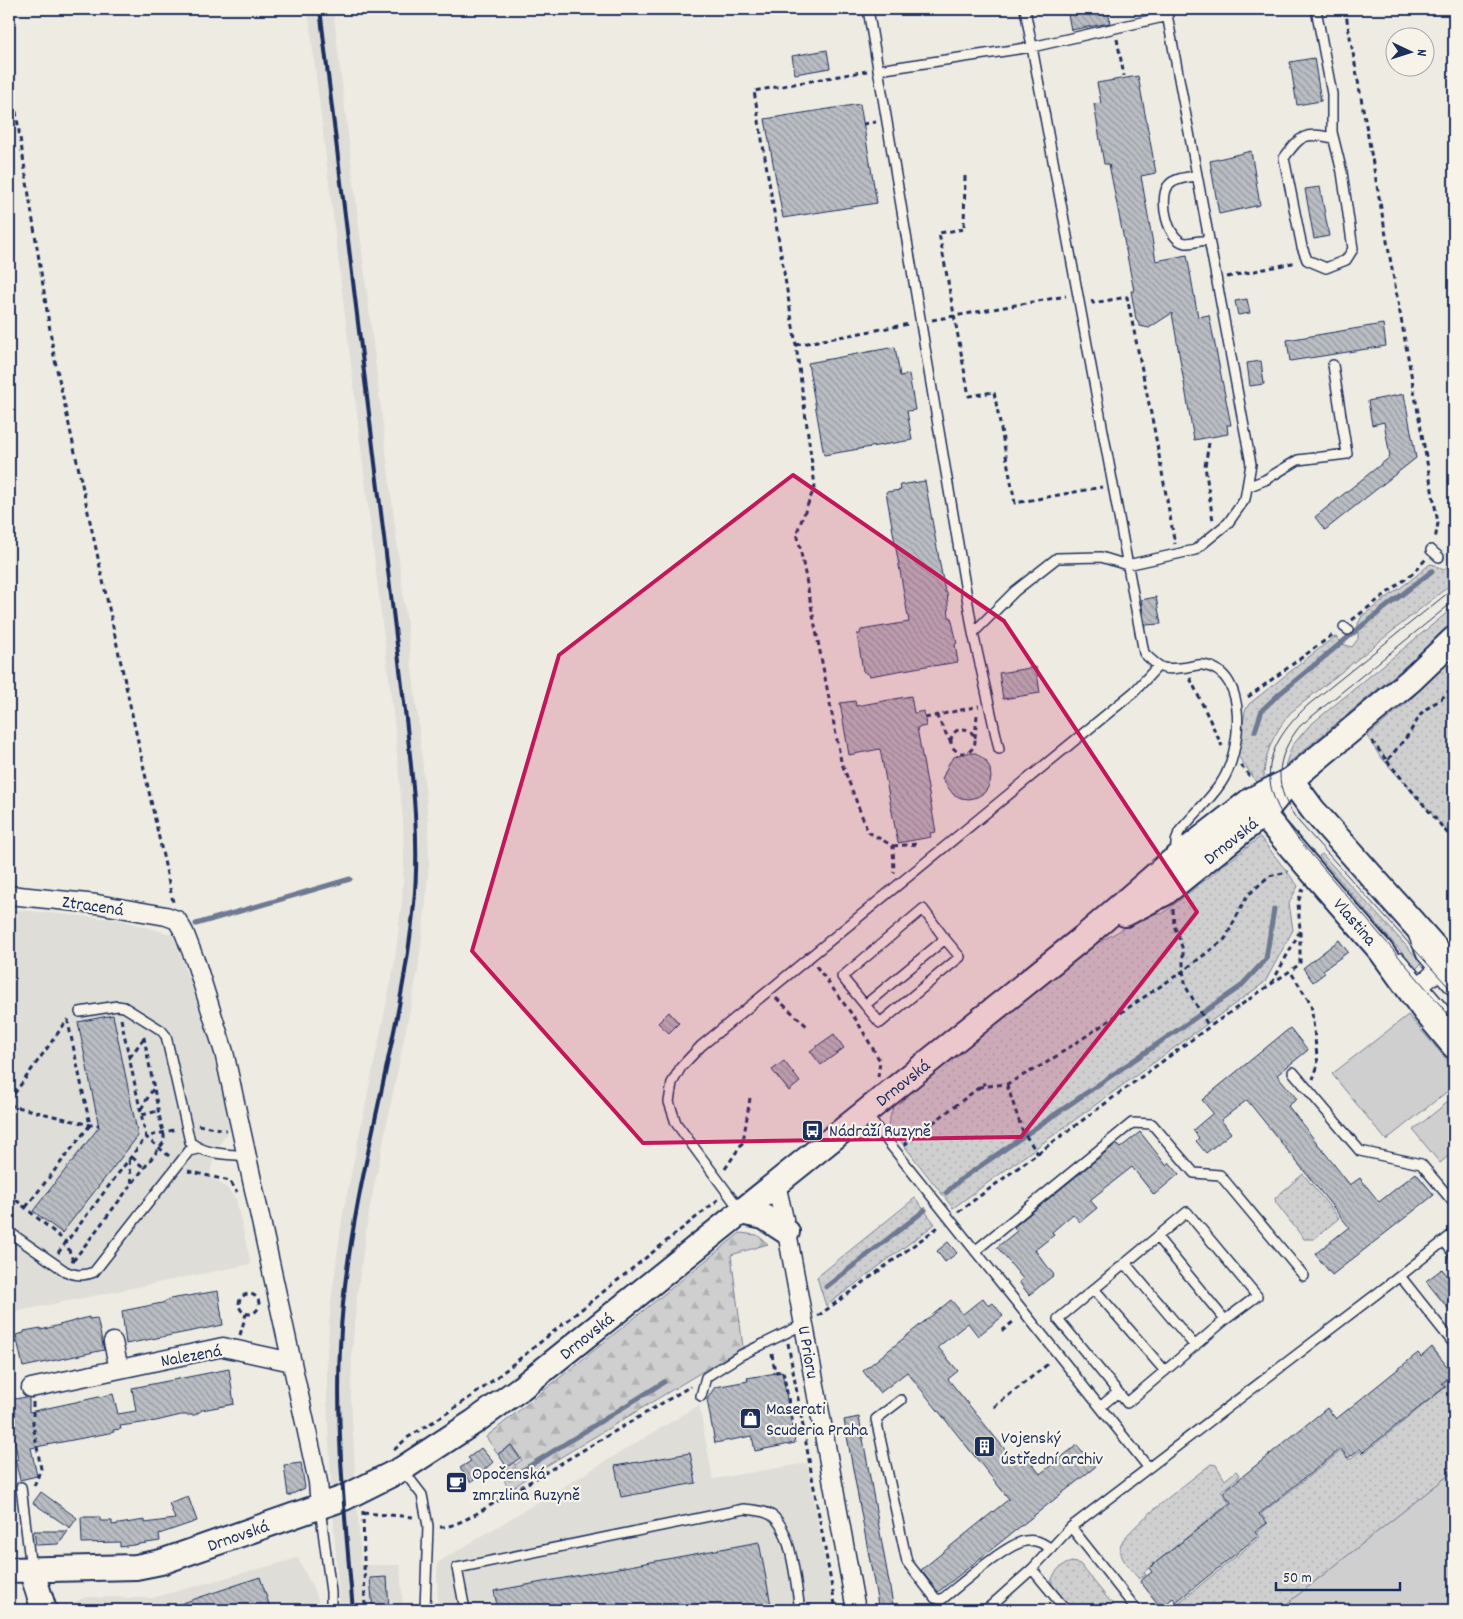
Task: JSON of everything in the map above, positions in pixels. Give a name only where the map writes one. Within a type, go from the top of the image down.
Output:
[{"type":"main road","name":"Drnovská","points":[[20,1569],[136,1567],[150,1565],[344,1498],[402,1469],[474,1422],[521,1388],[1084,937],[1176,859],[1256,799],[1291,780],[1410,681],[1454,640]]},
{"type":"main road","points":[[1291,780],[1313,810],[1448,965]]},
{"type":"main road","name":"Drnovská","points":[[1084,937],[1164,893],[1256,799]]},
{"type":"main road","name":"Vlastina","points":[[1256,799],[1381,951],[1417,989],[1454,1046]]},
{"type":"main road","points":[[741,1212],[764,1217],[787,1232]]},
{"type":"main road","points":[[20,1569],[44,1610]]},
{"type":"street","name":"Ztracená","points":[[9,895],[97,904],[166,916],[177,920]]},
{"type":"street","points":[[177,920],[184,932],[196,963],[224,1052],[318,1482],[320,1507]]},
{"type":"street","points":[[1417,989],[1448,965]]},
{"type":"street","name":"U Prioru","points":[[776,1184],[787,1232],[797,1328],[856,1610]]},
{"type":"street","points":[[113,1342],[119,1369]]},
{"type":"street","name":"Nalezená","points":[[33,1387],[223,1347],[292,1362]]},
{"type":"lane","points":[[868,9],[973,633],[1000,749]]},
{"type":"lane","points":[[1025,9],[1144,653],[1158,666],[1171,669],[1202,665],[1220,672],[1232,687],[1238,704],[1232,758],[1222,782],[1179,832],[1176,842],[1176,859]]},
{"type":"lane","points":[[1316,9],[1332,94],[1333,138],[1342,172],[1353,249],[1346,260],[1326,268],[1307,260],[1302,247],[1284,158],[1299,138],[1315,134],[1333,138]]},
{"type":"lane","points":[[878,70],[1032,47],[1114,28],[1167,12],[1251,464],[1245,499],[1228,523],[1195,550],[1127,565],[1102,557],[1057,558],[1015,591],[973,633]]},
{"type":"lane","points":[[1197,176],[1178,180],[1168,186],[1164,196],[1168,225],[1172,233],[1186,243],[1209,240]]},
{"type":"lane","points":[[1247,487],[1265,480],[1298,460],[1346,454],[1333,365]]},
{"type":"lane","points":[[1431,550],[1440,556]]},
{"type":"lane","points":[[741,1212],[676,1123],[669,1102],[672,1082],[681,1066],[701,1046],[1134,692],[1158,666]]},
{"type":"lane","points":[[1256,799],[1298,839]]},
{"type":"lane","points":[[923,909],[946,939],[960,957],[880,1023],[842,977],[923,909]]},
{"type":"lane","points":[[865,1005],[946,939]]},
{"type":"lane","points":[[1391,948],[1417,989],[1454,1021]]},
{"type":"lane","points":[[1448,965],[1454,993]]},
{"type":"lane","points":[[80,1012],[117,1006],[124,1007],[161,1030],[166,1036],[190,1142],[198,1149]]},
{"type":"lane","points":[[1293,1072],[1360,1151],[1421,1164],[1454,1203]]},
{"type":"lane","points":[[865,1112],[1148,1467]]},
{"type":"lane","points":[[975,1251],[1132,1123],[1152,1124],[1194,1173],[1220,1175],[1304,1276]]},
{"type":"lane","points":[[9,1229],[12,1234],[64,1271],[74,1275],[94,1272],[189,1151],[198,1149],[246,1156]]},
{"type":"lane","points":[[1188,1212],[1257,1296],[1225,1320],[1127,1403],[1058,1319],[1125,1263],[1188,1212]]},
{"type":"lane","points":[[986,1610],[1032,1569],[1071,1527],[1454,1233]]},
{"type":"lane","points":[[1157,1237],[1225,1320]]},
{"type":"lane","points":[[1444,1241],[1454,1254]]},
{"type":"lane","points":[[1125,1263],[1195,1346]]},
{"type":"lane","points":[[1400,1276],[1454,1344]]},
{"type":"lane","points":[[1094,1289],[1165,1371]]},
{"type":"lane","points":[[701,1396],[706,1377],[741,1356],[797,1328]]},
{"type":"lane","points":[[1100,1407],[1118,1392]]},
{"type":"lane","points":[[901,1400],[876,1419],[906,1562],[935,1598],[941,1600],[1002,1553],[1025,1541],[1040,1541],[1051,1549]]},
{"type":"lane","points":[[402,1469],[422,1495],[428,1526],[425,1610]]},
{"type":"lane","points":[[20,1569],[23,1506],[21,1488]]},
{"type":"lane","points":[[320,1507],[331,1592],[331,1610]]},
{"type":"lane","points":[[465,1610],[457,1568],[744,1509],[758,1510],[772,1515],[782,1526],[788,1538],[800,1610]]},
{"type":"lane","points":[[1071,1527],[1137,1610]]},
{"type":"lane","points":[[1032,1569],[1066,1610]]},
{"type":"path","points":[[1238,704],[1346,628],[1412,574],[1431,550],[1438,523],[1345,9]]},
{"type":"path","points":[[1114,28],[1124,76]]},
{"type":"path","points":[[9,67],[54,356],[177,920]]},
{"type":"path","points":[[878,70],[754,91],[796,345],[815,486],[797,532],[841,761],[868,832],[893,846],[918,844]]},
{"type":"path","points":[[965,176],[964,229],[939,233],[969,396],[994,392],[1015,503],[1112,485]]},
{"type":"path","points":[[1217,279],[1307,260]]},
{"type":"path","points":[[796,345],[1091,291],[1093,303],[1126,297],[1154,428],[1177,554]]},
{"type":"path","points":[[1209,443],[1205,466],[1215,534]]},
{"type":"path","points":[[1185,667],[1224,751],[1238,761],[1256,799]]},
{"type":"path","points":[[1387,761],[1408,735],[1423,712],[1454,686]]},
{"type":"path","points":[[925,718],[989,704]]},
{"type":"path","points":[[936,715],[953,746],[958,751],[965,752],[972,749],[975,742],[978,707]]},
{"type":"path","points":[[953,746],[952,738],[960,730],[970,732],[975,742]]},
{"type":"path","points":[[1372,740],[1387,761],[1454,841]]},
{"type":"path","points":[[893,846],[894,879],[898,885]]},
{"type":"path","points":[[979,1087],[1007,1084],[1046,1063],[1183,970],[1225,939],[1247,896],[1269,876],[1293,871],[1288,865]]},
{"type":"path","points":[[836,1610],[788,1345],[797,1328],[828,1310],[1209,1028],[1300,964],[1298,902],[1305,885]]},
{"type":"path","points":[[1172,907],[1174,926],[1183,950],[1183,970],[1186,987],[1209,1028]]},
{"type":"path","points":[[1270,986],[1300,930]]},
{"type":"path","points":[[810,957],[857,1021],[880,1061],[876,1083]]},
{"type":"path","points":[[1292,974],[1312,1004],[1318,1065],[1309,1091]]},
{"type":"path","points":[[768,991],[809,1028]]},
{"type":"path","points":[[117,1006],[130,1057],[146,1137],[187,1171],[230,1181],[237,1192]]},
{"type":"path","points":[[9,1101],[69,1018],[76,1017],[80,1012]]},
{"type":"path","points":[[64,1271],[132,1185],[165,1139],[140,1017]]},
{"type":"path","points":[[26,1207],[90,1125],[69,1018]]},
{"type":"path","points":[[130,1057],[144,1038]]},
{"type":"path","points":[[895,1151],[985,1083]]},
{"type":"path","points":[[1007,1084],[1022,1130],[1038,1154]]},
{"type":"path","points":[[141,1110],[154,1088]]},
{"type":"path","points":[[716,1178],[728,1165],[743,1142],[750,1098]]},
{"type":"path","points":[[9,1105],[90,1125],[99,1125]]},
{"type":"path","points":[[142,1115],[158,1111]]},
{"type":"path","points":[[51,1262],[146,1137]]},
{"type":"path","points":[[130,1158],[145,1168]]},
{"type":"path","points":[[130,1158],[132,1185]]},
{"type":"path","points":[[402,1469],[394,1450],[397,1445],[482,1389],[727,1192]]},
{"type":"path","points":[[9,1194],[66,1242],[73,1261]]},
{"type":"path","points":[[244,1294],[251,1294],[258,1300],[259,1306],[253,1313],[246,1314],[239,1306],[239,1299],[244,1294]]},
{"type":"path","points":[[238,1342],[246,1314]]},
{"type":"path","points":[[1002,1331],[1014,1322]]},
{"type":"path","points":[[770,1342],[774,1372],[783,1371],[795,1435],[804,1433]]},
{"type":"path","points":[[994,1407],[1048,1364]]},
{"type":"path","points":[[363,1513],[412,1516],[428,1526],[445,1527],[480,1511],[706,1377]]},
{"type":"path","points":[[23,1506],[41,1469],[33,1425],[33,1387]]},
{"type":"path","points":[[362,1505],[365,1610]]},
{"type":"highlighted area","points":[[793,475],[1004,621],[1197,912],[1021,1137],[643,1143],[472,951],[559,655]]},
{"type":"shaded area","points":[[308,9],[333,9],[418,718],[428,819],[429,860],[418,970],[368,1217],[356,1304],[352,1353],[351,1401],[361,1565],[400,1565],[403,1610],[340,1610],[332,1500],[327,1402],[327,1352],[331,1301],[343,1213],[394,967],[402,900],[404,860],[403,820],[394,721]]},
{"type":"shaded area","points":[[9,909],[121,920],[174,935],[215,1056],[231,1127],[215,1152],[209,1178],[214,1179],[227,1188],[236,1199],[251,1264],[9,1313]]},
{"type":"shaded area","points":[[699,1405],[713,1479],[807,1463],[834,1610],[438,1610],[437,1563]]},
{"type":"shaded area","points":[[298,1558],[318,1599],[318,1610],[68,1610],[75,1602],[86,1597],[152,1598]]},
{"type":"green space","points":[[1430,564],[1443,570],[1449,565],[1454,582],[1290,713],[1270,746],[1265,764],[1264,784],[1253,786],[1257,782],[1238,756],[1245,711],[1249,704],[1333,638],[1336,637],[1339,643],[1352,647],[1358,639],[1358,624],[1362,616]]},
{"type":"green space","points":[[1454,607],[1454,626],[1285,766],[1292,746],[1309,726]]},
{"type":"green space","points":[[1454,656],[1454,839],[1379,755],[1367,736],[1408,702]]},
{"type":"green space","points":[[1260,837],[1298,886],[1289,903],[1293,930],[1265,982],[953,1208],[888,1125],[894,1103],[1082,952],[1151,913],[1162,914]]},
{"type":"green space","points":[[1322,854],[1422,963],[1416,969],[1319,856]]},
{"type":"green space","points":[[1408,1015],[1454,1068],[1454,1086],[1386,1140],[1332,1074]]},
{"type":"green space","points":[[1454,1097],[1454,1151],[1440,1163],[1413,1130]]},
{"type":"green space","points":[[1303,1174],[1339,1218],[1314,1239],[1304,1239],[1276,1203],[1275,1198]]},
{"type":"green space","points":[[915,1198],[935,1224],[826,1306],[817,1277]]},
{"type":"green space","points":[[740,1233],[757,1235],[768,1244],[731,1255],[743,1347],[528,1477],[509,1491],[501,1472],[508,1469],[507,1467],[513,1462],[515,1465],[522,1460],[511,1445],[498,1454],[486,1437]]},
{"type":"green space","points":[[1454,1373],[1454,1471],[1279,1610],[1161,1610],[1169,1604],[1172,1608],[1260,1537],[1257,1533],[1268,1523],[1261,1514],[1341,1451],[1349,1460],[1360,1451],[1363,1454],[1446,1387],[1444,1383]]},
{"type":"green space","points":[[1211,1464],[1216,1465],[1225,1480],[1236,1471],[1240,1476],[1221,1491],[1229,1503],[1144,1572],[1146,1575],[1139,1579],[1126,1564],[1120,1551],[1124,1540],[1145,1517]]},
{"type":"green space","points":[[1454,1471],[1454,1610],[1279,1610]]},
{"type":"green space","points":[[1072,1562],[1080,1564],[1117,1610],[1073,1610],[1051,1583],[1058,1569]]},
{"type":"building","points":[[1067,9],[1108,9],[1110,23],[1071,30]]},
{"type":"building","points":[[827,50],[830,68],[795,74],[792,56]]},
{"type":"building","points":[[1314,58],[1321,101],[1297,105],[1290,62]]},
{"type":"building","points":[[1138,76],[1156,173],[1141,176],[1156,261],[1187,255],[1198,317],[1209,315],[1231,425],[1227,425],[1228,434],[1194,440],[1172,313],[1149,328],[1140,326],[1136,319],[1131,291],[1134,291],[1109,164],[1104,164],[1094,104],[1101,103],[1097,83]]},
{"type":"building","points":[[860,104],[877,203],[783,218],[765,119]]},
{"type":"building","points":[[1251,151],[1260,205],[1219,214],[1210,161]]},
{"type":"building","points":[[1320,187],[1329,236],[1314,239],[1305,189]]},
{"type":"building","points":[[1247,299],[1250,313],[1238,315],[1235,301]]},
{"type":"building","points":[[1383,324],[1386,346],[1290,361],[1287,340]]},
{"type":"building","points":[[895,347],[900,376],[909,374],[915,410],[907,411],[912,440],[824,455],[808,363]]},
{"type":"building","points":[[1261,361],[1264,384],[1250,386],[1247,363]]},
{"type":"building","points":[[1404,394],[1416,458],[1325,530],[1315,517],[1390,457],[1384,422],[1372,425],[1368,401]]},
{"type":"building","points":[[925,481],[945,592],[947,592],[949,617],[951,617],[957,643],[955,644],[958,662],[870,676],[863,671],[857,634],[860,634],[861,630],[909,622],[886,492],[901,490],[900,485]]},
{"type":"building","points":[[1156,597],[1161,624],[1145,625],[1141,600]]},
{"type":"building","points":[[1036,667],[1040,693],[1003,699],[999,673]]},
{"type":"building","points":[[911,696],[914,713],[924,711],[926,726],[917,728],[936,832],[930,833],[931,837],[898,843],[880,749],[849,755],[840,703],[855,701],[856,706]]},
{"type":"building","points":[[963,753],[976,753],[986,761],[990,769],[991,778],[989,786],[984,793],[969,799],[953,794],[942,779],[949,763],[954,757]]},
{"type":"building","points":[[1339,940],[1348,952],[1323,970],[1325,973],[1313,982],[1303,968]]},
{"type":"building","points":[[669,1012],[679,1023],[669,1033],[658,1023]]},
{"type":"building","points":[[113,1015],[138,1136],[62,1233],[33,1211],[99,1127],[78,1022]]},
{"type":"building","points":[[1290,1028],[1308,1050],[1277,1075],[1297,1099],[1288,1106],[1350,1185],[1360,1178],[1379,1202],[1416,1173],[1434,1195],[1332,1275],[1315,1254],[1349,1227],[1247,1100],[1221,1120],[1231,1133],[1206,1153],[1196,1141],[1199,1138],[1193,1130],[1213,1113],[1202,1100]]},
{"type":"building","points":[[834,1034],[844,1048],[821,1065],[810,1051]]},
{"type":"building","points":[[784,1061],[800,1082],[789,1091],[772,1070]]},
{"type":"building","points":[[1140,1132],[1166,1165],[1169,1162],[1179,1174],[1154,1195],[1132,1167],[1090,1200],[1097,1208],[1080,1222],[1073,1214],[1052,1232],[1054,1235],[1035,1250],[1054,1275],[1029,1295],[1019,1282],[1023,1279],[997,1247],[1017,1231],[1014,1227],[1116,1144],[1120,1148]]},
{"type":"building","points":[[948,1242],[957,1253],[945,1262],[937,1251]]},
{"type":"building","points":[[1442,1269],[1454,1284],[1454,1316],[1426,1281]]},
{"type":"building","points":[[218,1291],[223,1325],[126,1344],[122,1311],[162,1303],[170,1299]]},
{"type":"building","name":"Vojenský ústřední archiv","points":[[983,1298],[989,1306],[993,1303],[1003,1316],[978,1336],[968,1323],[938,1347],[958,1371],[948,1379],[1011,1457],[1021,1450],[1040,1474],[1077,1445],[1095,1467],[938,1592],[921,1570],[1009,1499],[907,1372],[880,1393],[863,1371],[951,1300],[963,1314]]},
{"type":"building","points":[[89,1317],[89,1319],[97,1318],[104,1350],[23,1367],[16,1335],[24,1333],[24,1331],[41,1328],[41,1330]]},
{"type":"building","points":[[1432,1347],[1453,1374],[1442,1383],[1445,1387],[1363,1452],[1360,1449],[1348,1458],[1341,1449],[1259,1514],[1267,1523],[1255,1532],[1258,1536],[1176,1602],[1173,1598],[1161,1608],[1140,1581],[1152,1572],[1149,1568],[1231,1503],[1223,1492],[1327,1408],[1336,1419],[1418,1353],[1421,1357]]},
{"type":"building","points":[[229,1369],[234,1404],[202,1410],[195,1415],[181,1415],[120,1426],[121,1429],[113,1430],[114,1432],[31,1448],[37,1476],[20,1480],[15,1460],[18,1459],[9,1420],[9,1400],[29,1398],[29,1412],[113,1394],[118,1414],[136,1411],[132,1388]]},
{"type":"building","name":"Maserati Scuderia Praha","points":[[782,1372],[795,1443],[755,1451],[752,1436],[715,1443],[707,1399],[715,1387],[748,1381],[747,1378]]},
{"type":"building","points":[[859,1417],[894,1610],[879,1610],[844,1420]]},
{"type":"building","points":[[511,1445],[520,1458],[507,1467],[498,1454]]},
{"type":"building","points":[[481,1448],[493,1462],[471,1482],[460,1468],[471,1461],[468,1458]]},
{"type":"building","points":[[690,1453],[696,1483],[621,1497],[615,1466]]},
{"type":"building","points":[[301,1463],[305,1488],[288,1496],[284,1465]]},
{"type":"building","points":[[41,1492],[77,1518],[70,1528],[33,1503]]},
{"type":"building","points":[[188,1496],[197,1521],[159,1534],[160,1541],[120,1547],[120,1542],[82,1543],[81,1517],[100,1517],[100,1521],[112,1521],[112,1525],[145,1520],[145,1523],[175,1519],[169,1503]]},
{"type":"building","points":[[34,1531],[68,1531],[59,1544],[36,1545]]},
{"type":"building","points":[[759,1542],[772,1610],[498,1610],[494,1591]]},
{"type":"building","points":[[260,1577],[271,1610],[168,1610],[168,1608]]},
{"type":"building","points":[[387,1577],[389,1610],[373,1610],[370,1578]]},
{"type":"waterway","points":[[1255,731],[1262,710],[1278,695],[1432,571]]},
{"type":"waterway","points":[[196,924],[350,879]]},
{"type":"waterway","points":[[946,1193],[960,1180],[1240,987],[1266,959],[1274,909]]},
{"type":"waterway","points":[[826,1287],[925,1210]]},
{"type":"waterway","points":[[510,1478],[664,1382]]},
{"type":"tram line","points":[[1454,588],[1308,705],[1280,738],[1273,754],[1270,769],[1271,785],[1276,802],[1298,839],[1454,1021]]},
{"type":"tram line","points":[[1454,601],[1300,726],[1285,750],[1280,774],[1285,798],[1299,822],[1454,993]]},
{"type":"railway","points":[[320,9],[406,719],[416,835],[416,881],[408,954],[358,1204],[343,1304],[340,1342],[339,1419],[343,1496],[353,1610]]},
{"type":"place","name":"Nádraží Ruzyně","points":[[813,1130]]},
{"type":"place","name":"Maserati Scuderia Praha","points":[[750,1418]]},
{"type":"place","name":"Vojenský ústřední archiv","points":[[985,1447]]},
{"type":"place","name":"Opočenská zmrzlina Ruzyně","points":[[456,1483]]}]
